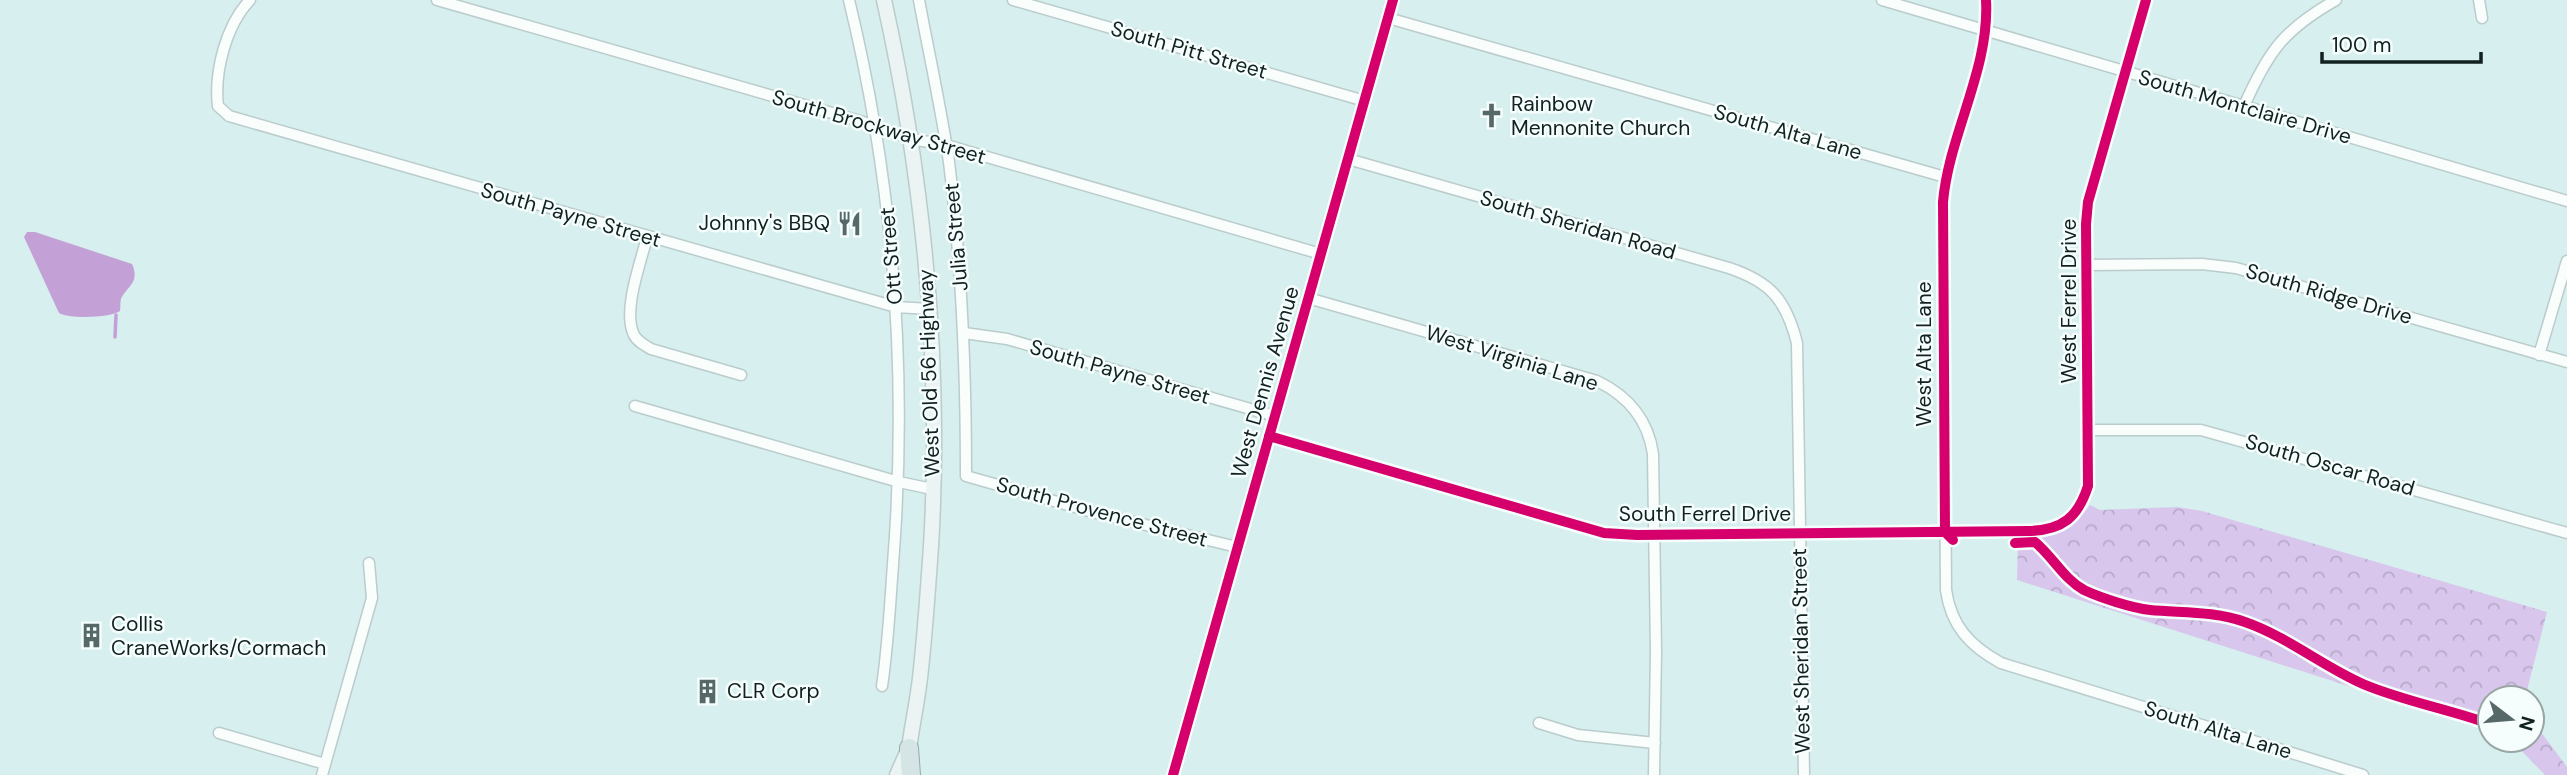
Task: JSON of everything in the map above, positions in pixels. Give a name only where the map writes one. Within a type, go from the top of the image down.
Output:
[{"type":"highway","points":[[909,748],[909,775]]},
{"type":"main road","name":"West Old 56 Highway","points":[[884,0],[911,139],[923,224],[934,412],[933,489],[923,653],[909,748],[897,775]]},
{"type":"street","name":"South Payne Street","points":[[250,0],[238,14],[217,82],[218,106],[229,116],[896,307],[930,309]]},
{"type":"street","name":"South Brockway Street","points":[[437,0],[860,121],[911,139],[946,145],[1321,254]]},
{"type":"street","name":"Ott Street","points":[[849,0],[877,129],[888,210],[896,307],[900,416],[899,482],[882,686]]},
{"type":"street","name":"Julia Street","points":[[919,0],[939,98],[956,230],[964,333],[966,476]]},
{"type":"street","name":"South Pitt Street","points":[[1013,0],[1364,101]]},
{"type":"street","name":"West Dennis Avenue","points":[[1173,775],[1393,0]]},
{"type":"street","name":"South Montclaire Drive","points":[[1882,0],[2567,201]]},
{"type":"street","points":[[1945,177],[1980,55],[1985,30],[1986,0]]},
{"type":"street","name":"West Ferrel Drive","points":[[2029,531],[2059,526],[2071,518],[2082,503],[2088,486],[2088,202],[2146,0]]},
{"type":"street","points":[[2244,107],[2257,78],[2279,42],[2306,18],[2336,0]]},
{"type":"street","points":[[2479,0],[2482,18]]},
{"type":"street","name":"South Alta Lane","points":[[1388,18],[1945,177]]},
{"type":"street","name":"South Sheridan Road","points":[[1348,159],[1747,275],[1762,283],[1776,296],[1790,318]]},
{"type":"street","name":"West Alta Lane","points":[[1945,177],[1942,202],[1948,604],[1956,625],[1980,652],[2001,663],[2073,685]]},
{"type":"street","points":[[648,237],[632,299],[630,322],[634,335],[639,342],[651,349],[741,375]]},
{"type":"street","points":[[2539,355],[2567,261]]},
{"type":"street","name":"South Ridge Drive","points":[[2087,265],[2202,264],[2236,268],[2567,362]]},
{"type":"street","name":"West Virginia Lane","points":[[1308,298],[1597,381],[1612,388],[1637,411],[1651,443],[1656,743],[1654,775]]},
{"type":"street","name":"West Sheridan Street","points":[[1790,318],[1797,343],[1804,775]]},
{"type":"street","name":"South Payne Street","points":[[964,333],[1007,339],[1275,416]]},
{"type":"street","points":[[635,406],[899,482],[933,489]]},
{"type":"street","name":"South Oscar Road","points":[[2088,430],[2185,429],[2219,434],[2567,533]]},
{"type":"street","name":"South Ferrel Drive","points":[[1269,436],[1604,533],[1654,535],[2029,531]]},
{"type":"street","name":"South Provence Street","points":[[966,476],[1096,513],[1237,547]]},
{"type":"street","points":[[219,733],[324,770],[372,598],[369,563]]},
{"type":"street","name":"South Alta Lane","points":[[2073,685],[2363,775]]},
{"type":"street","points":[[1539,723],[1551,729],[1585,737],[1656,743]]},
{"type":"green space","points":[[2090,505],[2100,510],[2177,507],[2202,511],[2547,612],[2529,684],[2476,684],[2476,725],[2017,580],[2018,537],[2059,532],[2082,515]]},
{"type":"green space","points":[[2546,739],[2567,767],[2567,775],[2545,775],[2525,754],[2546,754]]},
{"type":"shaded area","points":[[27,232],[35,232],[132,264],[134,278],[122,297],[120,311],[90,317],[59,313],[24,237]]},
{"type":"waterway","points":[[115,337],[116,315]]},
{"type":"cycle path","points":[[1173,775],[1393,0]]},
{"type":"cycle path","points":[[1953,540],[1945,532],[1943,202],[1953,151],[1982,51],[1986,0]]},
{"type":"cycle path","points":[[1269,436],[1604,533],[1637,535],[2029,531],[2060,524],[2074,514],[2088,486],[2088,202],[2146,0]]},
{"type":"cycle path","points":[[2015,543],[2035,542],[2070,580],[2099,596],[2143,609],[2233,618],[2276,635],[2363,684],[2476,720]]},
{"type":"place","name":"Rainbow Mennonite Church","points":[[1491,116]]},
{"type":"place","name":"Johnny's BBQ","points":[[850,223]]},
{"type":"place","name":"Collis CraneWorks/Cormach","points":[[91,636]]},
{"type":"place","name":"CLR Corp","points":[[707,691]]}]
